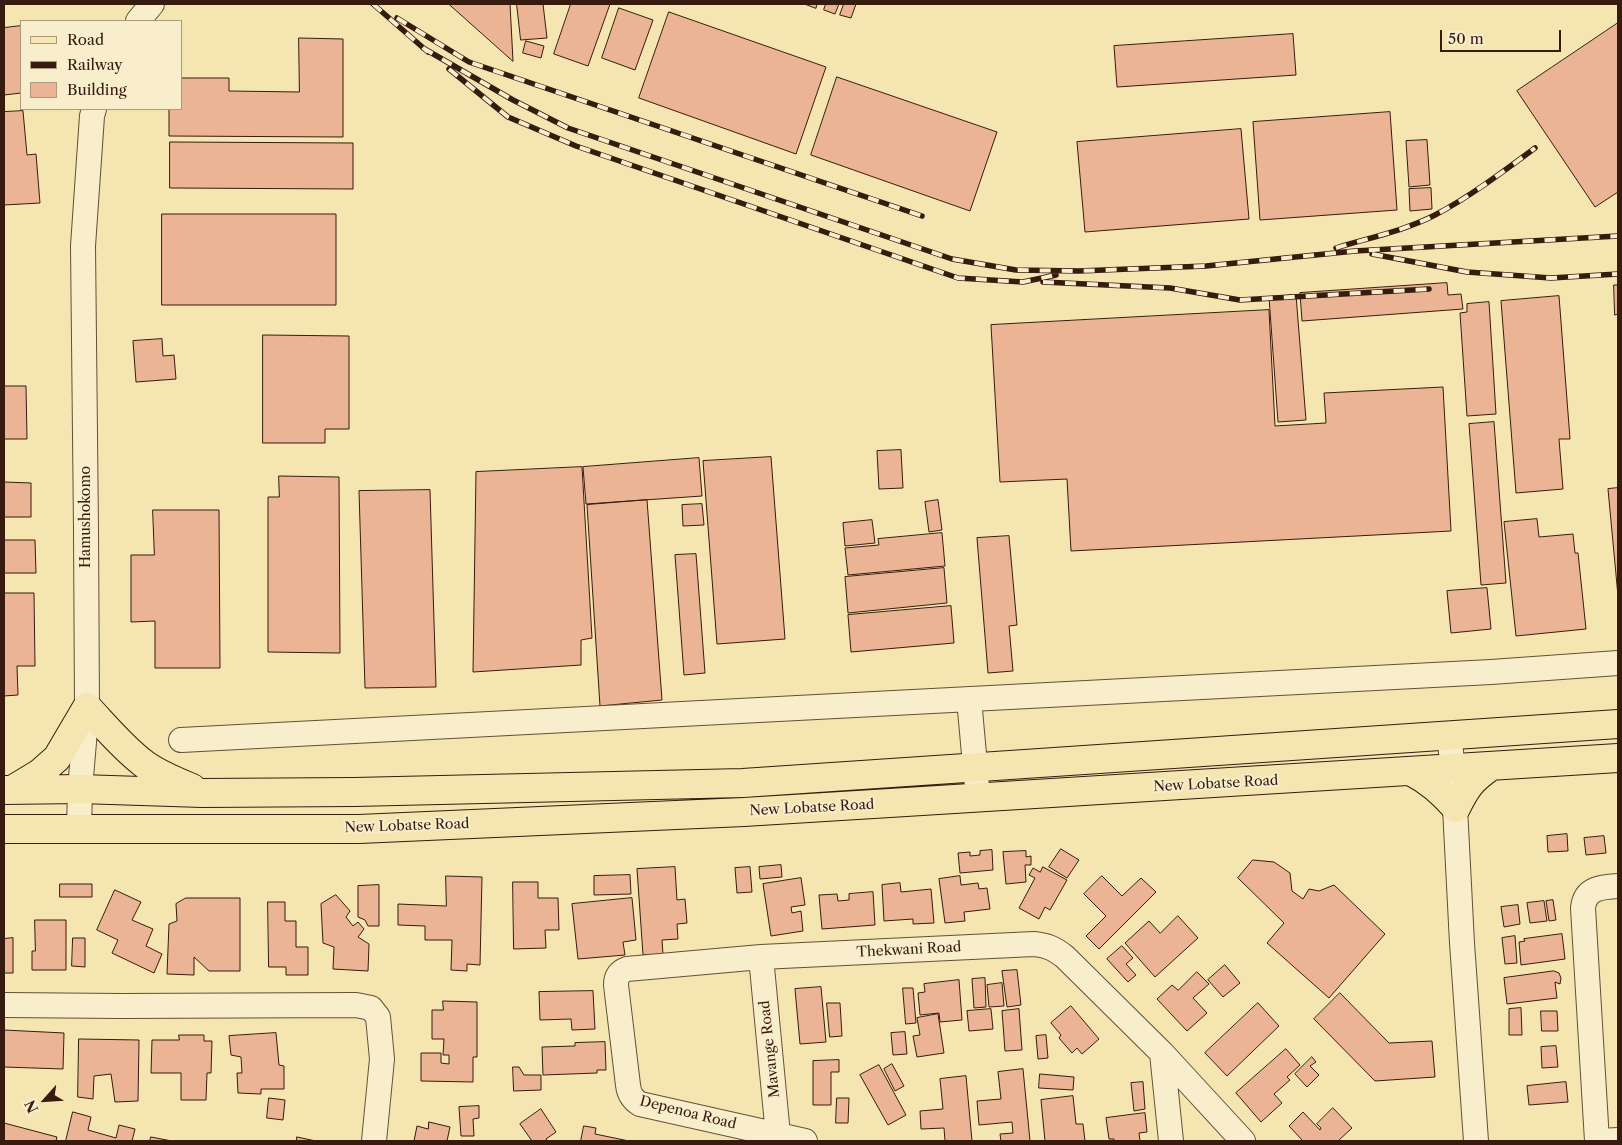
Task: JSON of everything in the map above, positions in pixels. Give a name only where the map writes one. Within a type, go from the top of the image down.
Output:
[{"type":"main road","points":[[8,790],[40,773],[56,758],[87,707],[144,764],[170,779],[202,793]]},
{"type":"main road","points":[[8,790],[80,789],[202,793],[354,792],[743,783],[1618,724]]},
{"type":"main road","points":[[1207,752],[1211,784]]},
{"type":"main road","name":"New Lobatse Road","points":[[4,829],[359,829],[734,812],[1618,758]]},
{"type":"main road","points":[[1412,772],[1422,777],[1442,793],[1456,808],[1467,788],[1476,777],[1490,767]]},
{"type":"street","points":[[139,20],[152,4]]},
{"type":"street","name":"Hamushokomo","points":[[79,829],[80,789],[87,707],[83,246],[94,110]]},
{"type":"street","points":[[181,740],[1492,672],[1618,663]]},
{"type":"street","points":[[969,699],[978,798]]},
{"type":"street","points":[[1449,735],[1456,808],[1462,943],[1476,1141]]},
{"type":"street","points":[[1607,1141],[1583,908],[1584,901],[1594,890],[1618,886]]},
{"type":"street","name":"Thekwani Road","points":[[631,1097],[616,985],[618,975],[621,972],[761,957],[1034,944],[1054,948],[1065,956],[1162,1053],[1243,1141]]},
{"type":"street","name":"Mavange Road","points":[[761,957],[777,1138]]},
{"type":"street","points":[[4,1005],[356,1005],[371,1008],[378,1017],[382,1059],[374,1141]]},
{"type":"street","points":[[1162,1053],[1171,1141]]},
{"type":"street","name":"Depenoa Road","points":[[631,1097],[640,1104],[777,1138],[805,1141]]},
{"type":"building","points":[[449,4],[510,4],[513,61]]},
{"type":"building","points":[[517,4],[543,4],[547,38],[521,40]]},
{"type":"building","points":[[571,4],[610,4],[588,66],[554,54]]},
{"type":"building","points":[[805,4],[817,4],[816,8]]},
{"type":"building","points":[[826,4],[839,4],[835,14],[824,10]]},
{"type":"building","points":[[844,4],[856,4],[851,18],[840,15]]},
{"type":"building","points":[[619,8],[653,20],[635,70],[602,58]]},
{"type":"building","points":[[669,12],[826,67],[796,154],[639,98]]},
{"type":"building","points":[[1618,23],[1618,192],[1595,207],[1517,91]]},
{"type":"building","points":[[20,26],[20,93],[4,95],[4,28]]},
{"type":"building","points":[[1293,34],[1296,75],[1117,87],[1114,46]]},
{"type":"building","points":[[299,38],[343,39],[343,137],[169,136],[169,110],[182,110],[182,78],[229,78],[229,91],[299,92]]},
{"type":"building","points":[[526,41],[544,46],[541,58],[523,53]]},
{"type":"building","points":[[837,77],[997,132],[970,211],[811,155]]},
{"type":"building","points":[[23,111],[27,155],[36,154],[40,203],[4,205],[4,112]]},
{"type":"building","points":[[1390,112],[1397,210],[1260,220],[1253,122]]},
{"type":"building","points":[[1241,129],[1249,219],[1085,232],[1077,142]]},
{"type":"building","points":[[1427,140],[1430,185],[1409,187],[1406,141]]},
{"type":"building","points":[[170,142],[353,143],[353,189],[170,188]]},
{"type":"building","points":[[1431,188],[1432,209],[1410,211],[1409,189]]},
{"type":"building","points":[[162,214],[336,214],[336,305],[162,305]]},
{"type":"building","points":[[1447,283],[1448,295],[1461,294],[1463,309],[1302,321],[1300,293]]},
{"type":"building","points":[[1614,285],[1618,285],[1618,314],[1615,315]]},
{"type":"building","points":[[1296,295],[1306,420],[1278,422],[1269,297]]},
{"type":"building","points":[[1559,296],[1570,439],[1559,439],[1563,489],[1516,493],[1501,301]]},
{"type":"building","points":[[1489,302],[1496,414],[1467,416],[1460,313],[1467,312],[1467,304]]},
{"type":"building","points":[[1269,310],[1275,426],[1326,423],[1324,393],[1443,387],[1451,531],[1071,551],[1067,479],[1000,482],[991,325]]},
{"type":"building","points":[[263,335],[349,336],[349,429],[325,429],[325,443],[263,443]]},
{"type":"building","points":[[162,339],[163,356],[174,355],[176,379],[136,382],[133,341]]},
{"type":"building","points":[[4,386],[26,386],[27,439],[4,439]]},
{"type":"building","points":[[1494,422],[1506,583],[1481,585],[1469,424]]},
{"type":"building","points":[[901,450],[903,488],[879,489],[877,451]]},
{"type":"building","points":[[771,457],[785,639],[717,644],[703,461]]},
{"type":"building","points":[[699,458],[702,496],[586,504],[583,467]]},
{"type":"building","points":[[582,467],[592,638],[581,640],[581,665],[473,672],[476,472]]},
{"type":"building","points":[[279,476],[339,477],[340,653],[268,652],[268,497],[279,497]]},
{"type":"building","points":[[4,482],[31,483],[31,517],[4,517]]},
{"type":"building","points":[[1618,488],[1618,596],[1608,489]]},
{"type":"building","points":[[430,490],[436,687],[365,688],[359,491]]},
{"type":"building","points":[[647,500],[662,700],[600,706],[587,505]]},
{"type":"building","points":[[938,500],[942,530],[929,532],[925,502]]},
{"type":"building","points":[[702,504],[704,525],[683,526],[682,505]]},
{"type":"building","points":[[153,510],[219,510],[220,668],[155,668],[155,621],[131,622],[131,555],[154,555]]},
{"type":"building","points":[[1537,519],[1539,537],[1573,534],[1575,553],[1578,553],[1586,629],[1516,636],[1504,522]]},
{"type":"building","points":[[872,520],[875,543],[845,546],[843,523]]},
{"type":"building","points":[[942,533],[945,566],[848,575],[845,548],[879,545],[878,539]]},
{"type":"building","points":[[1009,536],[1017,625],[1009,626],[1013,671],[988,673],[977,538]]},
{"type":"building","points":[[4,540],[35,540],[36,573],[4,573]]},
{"type":"building","points":[[696,554],[705,673],[684,675],[675,555]]},
{"type":"building","points":[[944,568],[947,603],[848,613],[845,577]]},
{"type":"building","points":[[1487,588],[1491,629],[1451,633],[1447,591]]},
{"type":"building","points":[[4,593],[34,593],[35,666],[17,666],[18,695],[4,696]]},
{"type":"building","points":[[951,606],[954,643],[851,652],[848,615]]},
{"type":"building","points":[[1567,834],[1568,851],[1548,852],[1547,836]]},
{"type":"building","points":[[1604,836],[1606,853],[1586,855],[1584,838]]},
{"type":"building","points":[[1061,849],[1079,860],[1067,878],[1049,867]]},
{"type":"building","points":[[992,850],[993,870],[960,873],[958,853],[970,852],[970,856],[980,855],[980,851]]},
{"type":"building","points":[[1026,851],[1026,857],[1031,856],[1031,865],[1025,865],[1026,882],[1006,884],[1003,852]]},
{"type":"building","points":[[1253,860],[1274,862],[1290,873],[1292,891],[1303,899],[1309,889],[1319,891],[1334,885],[1385,934],[1329,998],[1267,943],[1284,923],[1238,878]]},
{"type":"building","points":[[781,865],[782,877],[760,879],[759,867]]},
{"type":"building","points":[[675,867],[677,900],[685,899],[687,923],[677,924],[678,939],[662,940],[663,954],[643,955],[637,869]]},
{"type":"building","points":[[750,867],[752,892],[737,893],[735,868]]},
{"type":"building","points":[[1043,867],[1067,880],[1050,910],[1045,907],[1039,919],[1019,908],[1035,878],[1029,875],[1033,868],[1040,872]]},
{"type":"building","points":[[630,875],[631,894],[594,895],[594,876]]},
{"type":"building","points":[[446,876],[482,877],[480,965],[467,964],[467,971],[451,970],[452,940],[425,940],[425,926],[398,925],[398,904],[446,906]]},
{"type":"building","points":[[960,876],[961,885],[978,883],[979,889],[987,888],[990,909],[964,912],[965,921],[945,923],[939,879]]},
{"type":"building","points":[[1102,876],[1122,896],[1141,878],[1156,892],[1099,949],[1086,936],[1106,916],[1084,894]]},
{"type":"building","points":[[801,878],[805,905],[791,907],[792,913],[801,911],[803,931],[771,936],[763,884]]},
{"type":"building","points":[[513,882],[538,882],[538,898],[558,898],[559,930],[545,930],[546,948],[514,949]]},
{"type":"building","points":[[900,883],[901,892],[931,889],[934,923],[913,924],[913,919],[884,921],[882,885]]},
{"type":"building","points":[[60,884],[92,884],[92,897],[60,897]]},
{"type":"building","points":[[379,885],[379,926],[368,926],[365,920],[358,917],[358,886]]},
{"type":"building","points":[[115,890],[141,902],[132,920],[153,929],[146,946],[162,954],[154,973],[112,953],[118,940],[97,930]]},
{"type":"building","points":[[873,892],[875,925],[822,929],[819,895],[837,894],[838,901],[849,900],[849,894]]},
{"type":"building","points":[[336,895],[350,911],[346,917],[353,926],[358,922],[364,929],[358,937],[369,944],[368,971],[333,969],[334,947],[323,943],[321,904]]},
{"type":"building","points":[[186,898],[240,898],[240,971],[209,971],[194,957],[194,975],[167,974],[169,924],[177,921],[176,904]]},
{"type":"building","points":[[632,898],[636,940],[623,942],[625,955],[578,959],[572,904]]},
{"type":"building","points":[[1553,900],[1556,920],[1549,921],[1546,901]]},
{"type":"building","points":[[1544,901],[1547,921],[1530,923],[1527,903]]},
{"type":"building","points":[[268,902],[285,902],[285,921],[296,921],[296,947],[308,947],[308,975],[286,975],[286,967],[269,967]]},
{"type":"building","points":[[1518,905],[1520,924],[1504,927],[1501,907]]},
{"type":"building","points":[[1178,916],[1198,938],[1155,977],[1125,943],[1149,921],[1160,933]]},
{"type":"building","points":[[35,920],[66,920],[66,970],[32,970],[32,951],[35,951]]},
{"type":"building","points":[[1562,934],[1565,959],[1521,965],[1519,942],[1525,941],[1524,939]]},
{"type":"building","points":[[1515,936],[1517,963],[1505,964],[1502,938]]},
{"type":"building","points":[[13,938],[13,973],[4,973],[4,939]]},
{"type":"building","points":[[73,938],[85,938],[85,967],[72,966]]},
{"type":"building","points":[[1122,946],[1133,958],[1126,964],[1136,975],[1128,982],[1107,959]]},
{"type":"building","points":[[1225,965],[1240,983],[1223,997],[1208,980]]},
{"type":"building","points":[[1017,970],[1021,1005],[1007,1007],[1002,971]]},
{"type":"building","points":[[1554,971],[1559,973],[1561,978],[1560,984],[1555,982],[1557,998],[1507,1004],[1504,978]]},
{"type":"building","points":[[1197,972],[1209,984],[1193,998],[1207,1013],[1187,1031],[1157,999],[1172,985],[1178,990]]},
{"type":"building","points":[[985,978],[986,1007],[974,1008],[972,979]]},
{"type":"building","points":[[959,980],[962,1020],[940,1022],[939,1013],[920,1015],[918,993],[925,992],[924,984]]},
{"type":"building","points":[[1002,983],[1004,1006],[989,1007],[987,985]]},
{"type":"building","points":[[821,987],[826,1042],[800,1044],[795,989]]},
{"type":"building","points":[[903,988],[913,988],[916,1023],[906,1024]]},
{"type":"building","points":[[593,991],[595,1029],[572,1030],[571,1019],[540,1020],[539,992]]},
{"type":"building","points":[[1340,993],[1389,1043],[1432,1041],[1435,1077],[1375,1081],[1314,1019]]},
{"type":"building","points":[[443,1001],[477,1002],[477,1057],[473,1057],[473,1082],[421,1081],[421,1053],[441,1053],[441,1063],[449,1064],[449,1055],[443,1055],[444,1039],[432,1039],[432,1010],[443,1010]]},
{"type":"building","points":[[827,1003],[840,1003],[842,1036],[830,1037]]},
{"type":"building","points":[[1258,1003],[1279,1026],[1227,1076],[1205,1053]]},
{"type":"building","points":[[1071,1006],[1099,1039],[1082,1054],[1077,1048],[1072,1053],[1059,1038],[1061,1035],[1051,1023]]},
{"type":"building","points":[[1521,1008],[1522,1035],[1509,1035],[1509,1009]]},
{"type":"building","points":[[991,1009],[993,1029],[969,1031],[967,1011]]},
{"type":"building","points":[[1019,1009],[1022,1050],[1005,1051],[1002,1011]]},
{"type":"building","points":[[1541,1011],[1557,1011],[1558,1031],[1542,1031]]},
{"type":"building","points":[[938,1014],[944,1053],[917,1057],[913,1036],[920,1035],[917,1018]]},
{"type":"building","points":[[4,1030],[64,1033],[63,1069],[4,1067]]},
{"type":"building","points":[[905,1032],[907,1054],[893,1055],[891,1033]]},
{"type":"building","points":[[276,1033],[279,1065],[284,1066],[284,1089],[261,1089],[261,1094],[238,1093],[237,1073],[242,1073],[241,1057],[231,1055],[229,1036]]},
{"type":"building","points":[[179,1035],[204,1035],[204,1041],[212,1041],[211,1073],[207,1073],[206,1100],[181,1100],[181,1073],[151,1073],[152,1040],[179,1040]]},
{"type":"building","points":[[1046,1035],[1048,1058],[1038,1059],[1036,1036]]},
{"type":"building","points":[[79,1039],[139,1040],[138,1101],[115,1102],[111,1074],[94,1076],[93,1099],[78,1097]]},
{"type":"building","points":[[605,1042],[606,1070],[597,1070],[597,1073],[543,1075],[542,1047],[575,1046],[575,1043]]},
{"type":"building","points":[[1556,1046],[1558,1067],[1542,1068],[1541,1047]]},
{"type":"building","points":[[1286,1049],[1300,1065],[1287,1077],[1290,1080],[1274,1094],[1282,1103],[1261,1122],[1236,1093]]},
{"type":"building","points":[[1312,1057],[1316,1062],[1310,1066],[1319,1075],[1307,1087],[1295,1074]]},
{"type":"building","points":[[839,1060],[839,1072],[831,1072],[831,1105],[813,1105],[813,1061]]},
{"type":"building","points":[[892,1064],[904,1086],[895,1091],[884,1069]]},
{"type":"building","points":[[879,1065],[906,1115],[888,1125],[860,1075]]},
{"type":"building","points":[[513,1067],[519,1067],[524,1075],[541,1075],[541,1090],[514,1091]]},
{"type":"building","points":[[1023,1069],[1030,1141],[1001,1141],[1000,1134],[1013,1133],[1012,1122],[979,1125],[977,1101],[1001,1099],[998,1072]]},
{"type":"building","points":[[1040,1074],[1074,1077],[1073,1090],[1039,1088]]},
{"type":"building","points":[[966,1076],[972,1141],[945,1141],[944,1128],[921,1129],[920,1111],[943,1109],[940,1079]]},
{"type":"building","points":[[1143,1082],[1145,1109],[1134,1111],[1131,1083]]},
{"type":"building","points":[[1566,1082],[1568,1102],[1529,1105],[1527,1086]]},
{"type":"building","points":[[1073,1096],[1076,1124],[1083,1124],[1085,1141],[1045,1141],[1041,1100]]},
{"type":"building","points":[[269,1098],[285,1100],[283,1120],[267,1118]]},
{"type":"building","points":[[837,1098],[849,1098],[848,1123],[836,1123]]},
{"type":"building","points":[[479,1106],[479,1118],[473,1119],[474,1136],[461,1136],[459,1107]]},
{"type":"building","points":[[1333,1108],[1352,1128],[1338,1141],[1303,1141],[1289,1126],[1303,1112],[1320,1130],[1321,1128],[1317,1124]]},
{"type":"building","points":[[541,1109],[556,1132],[546,1139],[547,1141],[532,1141],[520,1124]]},
{"type":"building","points":[[73,1112],[91,1117],[88,1130],[116,1138],[119,1125],[135,1129],[132,1141],[66,1141]]},
{"type":"building","points":[[1145,1113],[1147,1132],[1139,1133],[1140,1141],[1114,1141],[1114,1139],[1109,1139],[1106,1118]]},
{"type":"building","points":[[429,1122],[450,1127],[447,1141],[414,1141],[417,1126],[428,1129]]},
{"type":"building","points":[[4,1123],[57,1137],[56,1141],[4,1141]]},
{"type":"building","points":[[584,1126],[596,1128],[595,1134],[629,1141],[581,1141]]},
{"type":"building","points":[[151,1137],[172,1141],[150,1141]]},
{"type":"building","points":[[297,1137],[316,1141],[297,1141]]},
{"type":"railway","points":[[373,4],[428,52]]},
{"type":"railway","points":[[397,18],[469,62],[922,216]]},
{"type":"railway","points":[[423,48],[513,100],[568,128],[952,259],[1016,270],[1079,271],[1206,266],[1355,251],[1618,236]]},
{"type":"railway","points":[[449,69],[508,117],[576,146],[958,278],[1023,282],[1056,275]]},
{"type":"railway","points":[[1336,248],[1398,230],[1435,215],[1473,192],[1535,148]]},
{"type":"railway","points":[[1372,254],[1467,272],[1551,278],[1618,274]]},
{"type":"railway","points":[[1043,282],[1170,288],[1240,300],[1429,289]]}]
